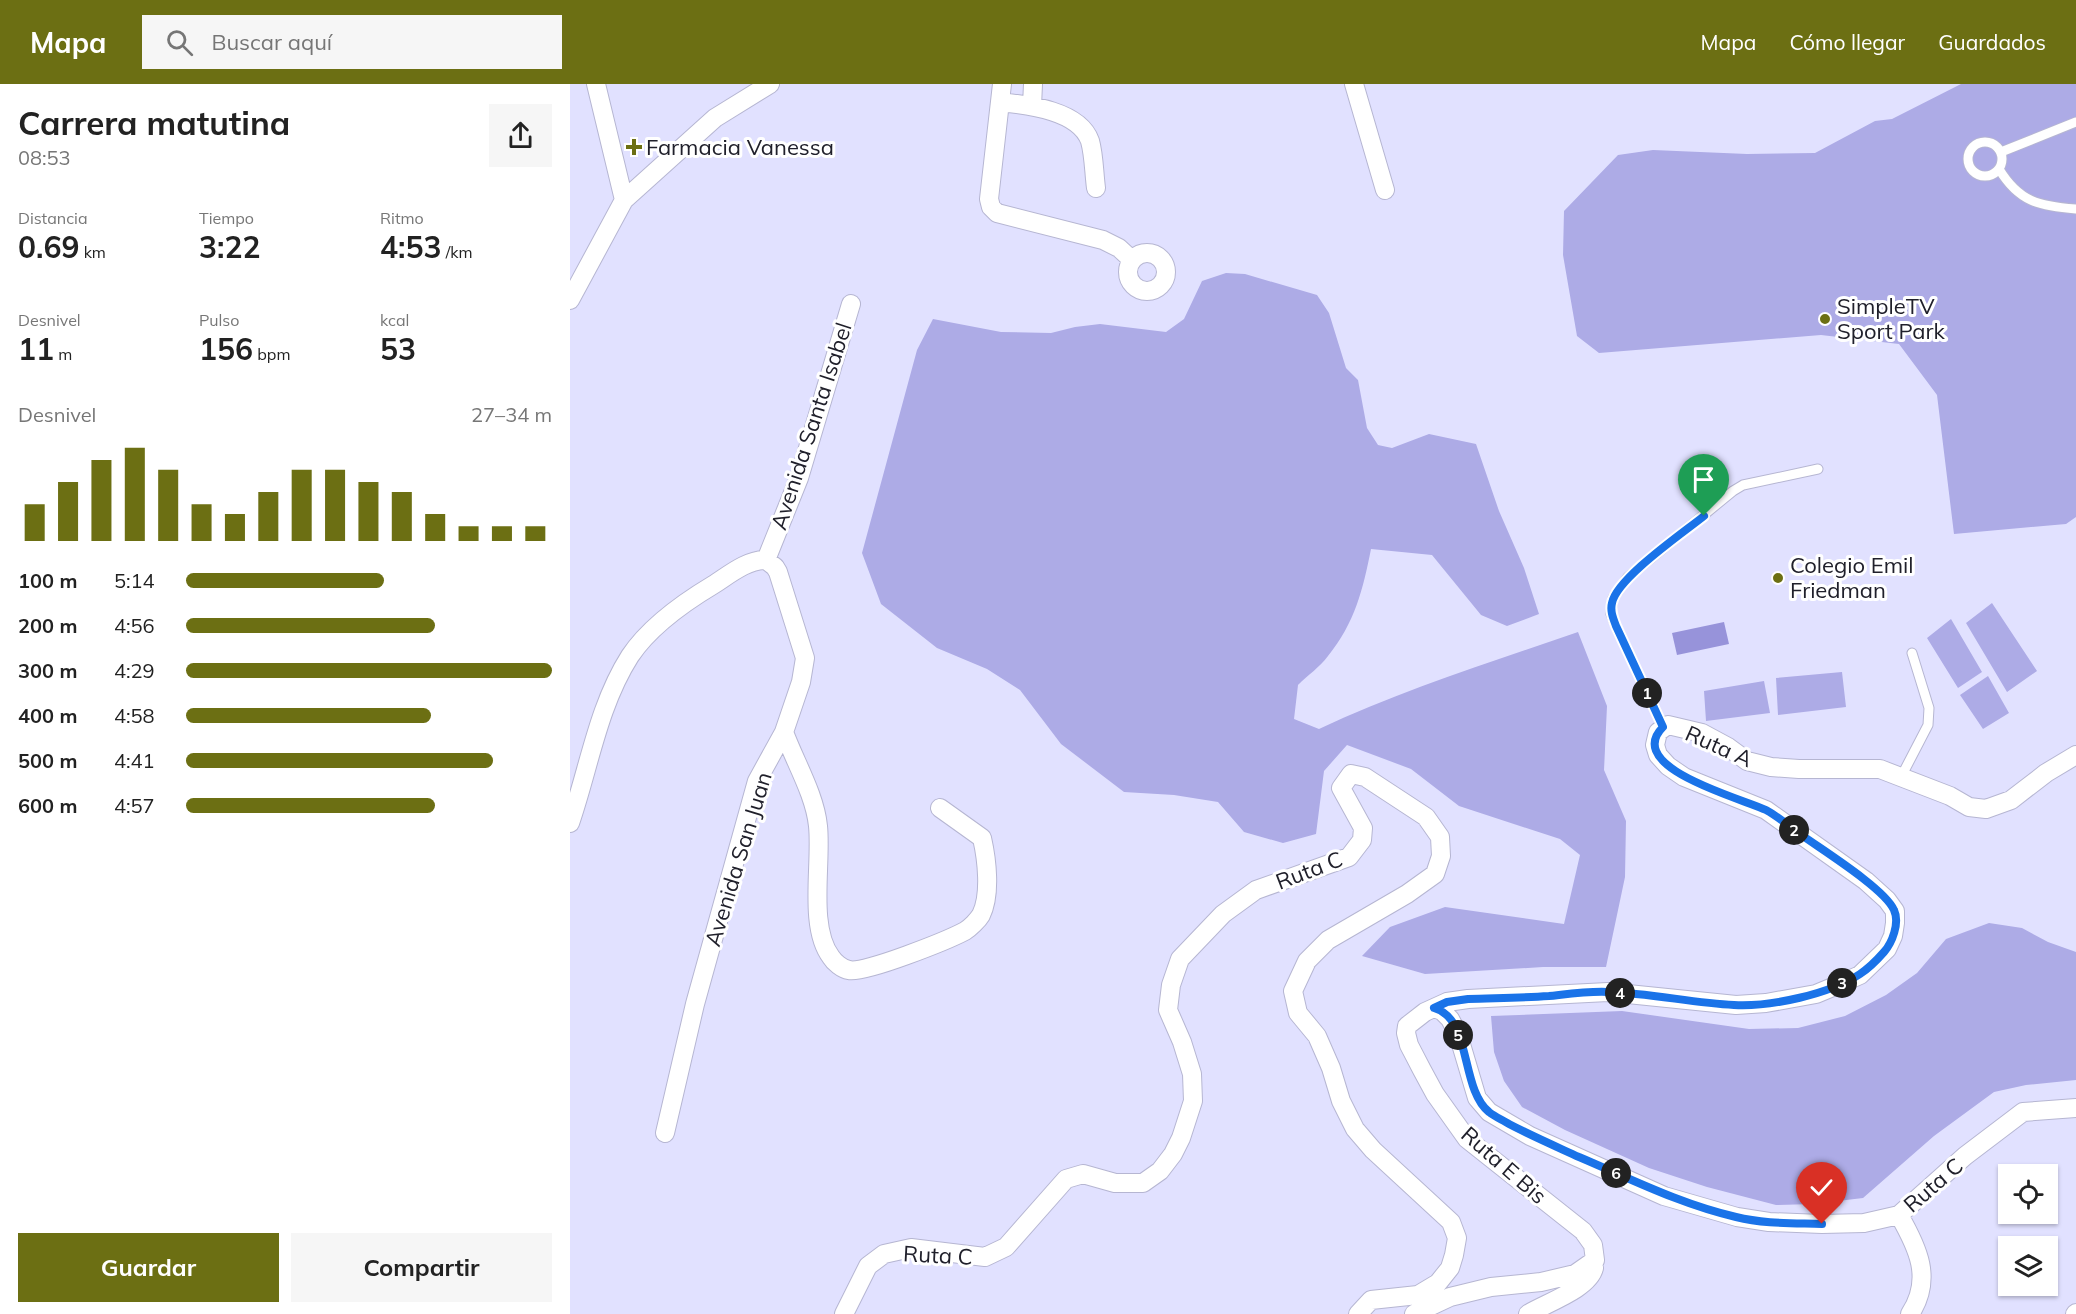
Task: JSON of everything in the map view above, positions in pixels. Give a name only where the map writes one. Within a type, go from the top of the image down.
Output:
[{"type":"street","points":[[596,84],[624,200]]},
{"type":"street","points":[[570,300],[624,200],[715,118],[770,84]]},
{"type":"street","points":[[1032,106],[1033,84]]},
{"type":"street","points":[[1354,84],[1385,190]]},
{"type":"street","points":[[1096,188],[1090,141],[1080,125],[1068,118],[1032,106],[1001,89],[989,199],[991,207],[996,213],[1103,240],[1119,248],[1132,260]]},
{"type":"street","name":"Avenida Santa Isabel","points":[[570,824],[603,711],[617,679],[632,654],[659,625],[687,601],[751,562],[766,560],[799,478],[851,304]]},
{"type":"street","name":"Avenida San Juan","points":[[665,1133],[695,1004],[758,781],[784,732],[801,682],[804,658],[778,572],[766,560]]},
{"type":"street","name":"Ruta A","points":[[1434,1008],[1447,1002],[1468,999],[1608,992],[1736,1005],[1775,1001],[1816,994],[1850,979],[1866,969],[1887,949],[1893,936],[1895,923],[1895,911],[1887,900],[1866,881],[1766,810],[1684,777],[1668,766],[1658,755],[1655,745],[1658,732],[1668,725],[1702,733],[1728,747],[1747,761],[1771,767],[1799,769],[1880,769],[1950,796],[1969,807],[1986,809],[2011,800],[2046,773],[2076,755]]},
{"type":"street","points":[[784,732],[810,792],[818,825],[817,913],[825,948],[832,959],[849,970],[861,970],[882,963],[967,930],[981,916],[986,902],[987,875],[986,853],[982,838],[940,808]]},
{"type":"street","name":"Ruta C","points":[[844,1314],[868,1266],[884,1254],[910,1248],[985,1257],[1006,1247],[1066,1179],[1083,1174],[1114,1183],[1143,1183],[1161,1172],[1181,1138],[1193,1101],[1192,1074],[1182,1042],[1168,1010],[1171,985],[1180,959],[1223,914],[1256,890],[1349,856],[1362,840],[1364,828],[1341,788],[1351,774],[1365,777],[1426,817],[1440,837],[1441,856],[1435,874],[1407,894],[1328,940],[1307,961],[1293,991],[1298,1012],[1317,1036],[1331,1068],[1341,1101],[1355,1128],[1373,1150],[1451,1222],[1457,1238],[1450,1268],[1438,1283],[1418,1295],[1371,1300],[1358,1314]]},
{"type":"street","name":"Ruta C","points":[[1434,1008],[1442,1011],[1454,1026],[1477,1098],[1489,1112],[1530,1136],[1629,1178],[1664,1196],[1737,1217],[1769,1222],[1864,1223],[1899,1215],[1965,1156],[2024,1112],[2076,1108]]},
{"type":"street","name":"Ruta E Bis","points":[[1434,1008],[1415,1018],[1407,1026],[1406,1033],[1409,1045],[1436,1094],[1467,1139],[1583,1231],[1593,1245],[1595,1260]]},
{"type":"street","points":[[1899,1215],[1915,1242],[1920,1262],[1922,1281],[1917,1302],[1910,1314]]},
{"type":"street","points":[[1414,1314],[1450,1297],[1491,1287],[1540,1282],[1575,1274],[1595,1260]]},
{"type":"street","points":[[1528,1314],[1570,1293],[1592,1273],[1595,1260]]},
{"type":"lane","points":[[2001,152],[2076,123]]},
{"type":"lane","points":[[1987,142],[1997,146],[2001,152],[1999,169],[1989,175],[1978,174],[1970,166],[1969,154],[1976,145],[1987,142]]},
{"type":"lane","points":[[1999,169],[2007,183],[2021,196],[2050,207],[2076,209]]},
{"type":"lane","points":[[1663,727],[1613,620],[1611,614],[1614,598],[1628,577],[1733,491],[1743,485],[1818,469]]},
{"type":"lane","points":[[1901,777],[1928,725],[1929,708],[1912,653]]},
{"type":"shaded area","name":"SimpleTV Sport Park","points":[[1961,84],[2076,84],[2076,517],[2066,524],[1954,534],[1937,395],[1899,344],[1821,335],[1599,353],[1577,336],[1563,255],[1564,211],[1618,155],[1653,150],[1747,154],[1815,153],[1875,121],[1892,119]]},
{"type":"shaded area","points":[[1226,273],[1245,274],[1317,295],[1329,313],[1346,368],[1358,380],[1367,428],[1378,445],[1392,448],[1429,434],[1476,444],[1499,511],[1524,568],[1539,614],[1507,626],[1481,615],[1432,555],[1371,549],[1357,605],[1345,631],[1325,660],[1298,685],[1294,719],[1319,729],[1414,689],[1578,632],[1607,706],[1604,770],[1626,821],[1625,877],[1606,967],[1543,967],[1425,974],[1362,956],[1390,927],[1445,907],[1564,924],[1580,855],[1560,839],[1459,806],[1411,769],[1347,745],[1324,771],[1316,834],[1283,843],[1244,832],[1218,802],[1174,795],[1124,792],[1061,744],[1020,690],[987,669],[937,648],[881,604],[862,553],[917,350],[933,319],[1001,332],[1051,333],[1100,324],[1166,332],[1184,319],[1202,281]]},
{"type":"shaded area","points":[[1992,603],[2037,671],[2007,692],[1966,623]]},
{"type":"shaded area","points":[[1951,619],[1982,672],[1958,688],[1927,638]]},
{"type":"shaded area","points":[[1724,622],[1729,644],[1677,655],[1672,633]]},
{"type":"shaded area","points":[[1842,672],[1846,707],[1778,715],[1776,678]]},
{"type":"shaded area","points":[[1988,676],[2009,713],[1983,729],[1960,695]]},
{"type":"shaded area","points":[[1764,681],[1770,713],[1706,721],[1704,691]]},
{"type":"shaded area","points":[[1989,923],[2022,928],[2048,942],[2076,952],[2076,1080],[2026,1085],[1994,1092],[1934,1136],[1863,1198],[1813,1204],[1776,1205],[1707,1187],[1649,1168],[1565,1130],[1522,1107],[1504,1081],[1494,1052],[1491,1016],[1622,1011],[1749,1029],[1798,1028],[1845,1016],[1886,995],[1917,973],[1946,939]]},
{"type":"place","name":"Farmacia Vanessa","points":[[634,147]]},
{"type":"place","name":"SimpleTV Sport Park","points":[[1825,319]]},
{"type":"place","name":"Colegio Emil Friedman","points":[[1778,578]]},
{"type":"route","points":[[1704,516],[1628,577],[1611,604],[1611,614],[1616,626],[1663,727],[1658,732],[1655,745],[1658,755],[1668,766],[1684,777],[1766,810],[1866,881],[1887,900],[1895,911],[1893,936],[1887,949],[1860,975],[1840,984],[1816,994],[1766,1003],[1736,1005],[1608,992],[1468,999],[1447,1002],[1434,1008],[1442,1011],[1450,1019],[1458,1034],[1477,1098],[1489,1112],[1530,1136],[1629,1178],[1664,1196],[1737,1217],[1769,1222],[1822,1224]]}]
